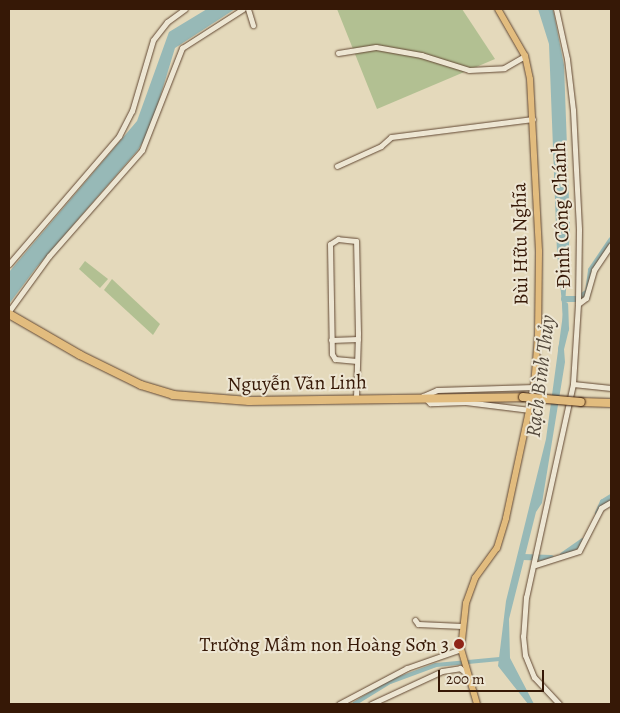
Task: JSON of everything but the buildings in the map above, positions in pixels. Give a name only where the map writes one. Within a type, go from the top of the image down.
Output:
[{"type":"highway","name":"Nguyễn Văn Linh","points":[[9,312],[80,355],[141,385],[173,396],[249,401],[422,396],[522,397],[611,403]]},
{"type":"main road","name":"Bùi Hữu Nghĩa","points":[[466,672],[462,651],[462,626],[475,578],[497,548],[517,479],[534,386],[539,251],[533,119],[525,56],[498,9]]},
{"type":"main road","points":[[466,672],[477,704]]},
{"type":"street","points":[[9,264],[119,136],[132,111],[154,40],[167,22],[185,9]]},
{"type":"street","points":[[9,312],[48,256],[142,150],[182,48],[243,9]]},
{"type":"street","points":[[248,9],[253,25]]},
{"type":"street","name":"Đinh Công Chánh","points":[[556,9],[567,59],[573,110],[579,230],[578,300],[573,384],[538,552],[524,609],[523,644],[534,677],[559,704]]},
{"type":"street","points":[[338,53],[376,47],[421,55],[469,70],[504,68],[525,56]]},
{"type":"street","points":[[337,166],[380,147],[391,137],[533,119]]},
{"type":"street","points":[[356,398],[358,361],[358,339],[356,241],[338,239],[330,244],[331,340],[334,359],[358,361]]},
{"type":"street","points":[[578,300],[588,294],[594,270],[611,245]]},
{"type":"street","points":[[331,340],[358,339]]},
{"type":"street","points":[[573,384],[611,388]]},
{"type":"street","points":[[530,410],[465,402],[430,403],[422,396],[437,390],[534,386]]},
{"type":"street","points":[[535,564],[579,551],[601,508],[611,502]]},
{"type":"street","points":[[415,620],[418,624],[462,626]]},
{"type":"street","points":[[339,704],[407,668],[462,651]]},
{"type":"street","points":[[371,704],[442,671],[460,668],[466,672]]},
{"type":"green space","points":[[337,9],[462,9],[495,59],[377,109]]},
{"type":"green space","points":[[85,261],[108,279],[100,288],[79,269]]},
{"type":"green space","points":[[112,279],[160,324],[153,335],[104,290]]},
{"type":"water","points":[[207,9],[235,9],[175,48],[150,130],[138,150],[36,268],[9,304],[9,272],[137,121],[169,32]]},
{"type":"water","name":"Rạch Bình Thủy","points":[[538,9],[553,9],[564,65],[570,229],[563,336],[565,362],[542,503],[536,512],[509,619],[510,658],[534,704],[528,704],[498,666],[506,601],[546,439],[563,314],[557,252],[549,44]]},
{"type":"waterway","points":[[564,299],[577,299],[588,292],[591,270],[611,240]]},
{"type":"waterway","name":"Rạch Bình Thủy","points":[[561,349],[566,329],[565,305]]},
{"type":"waterway","points":[[598,513],[603,502],[611,497]]},
{"type":"waterway","points":[[563,555],[583,541]]},
{"type":"waterway","points":[[523,557],[551,558]]},
{"type":"waterway","points":[[354,704],[390,682],[436,665],[500,659]]},
{"type":"place","name":"Trường Mầm non Hoàng Sơn 3","points":[[459,644]]}]
